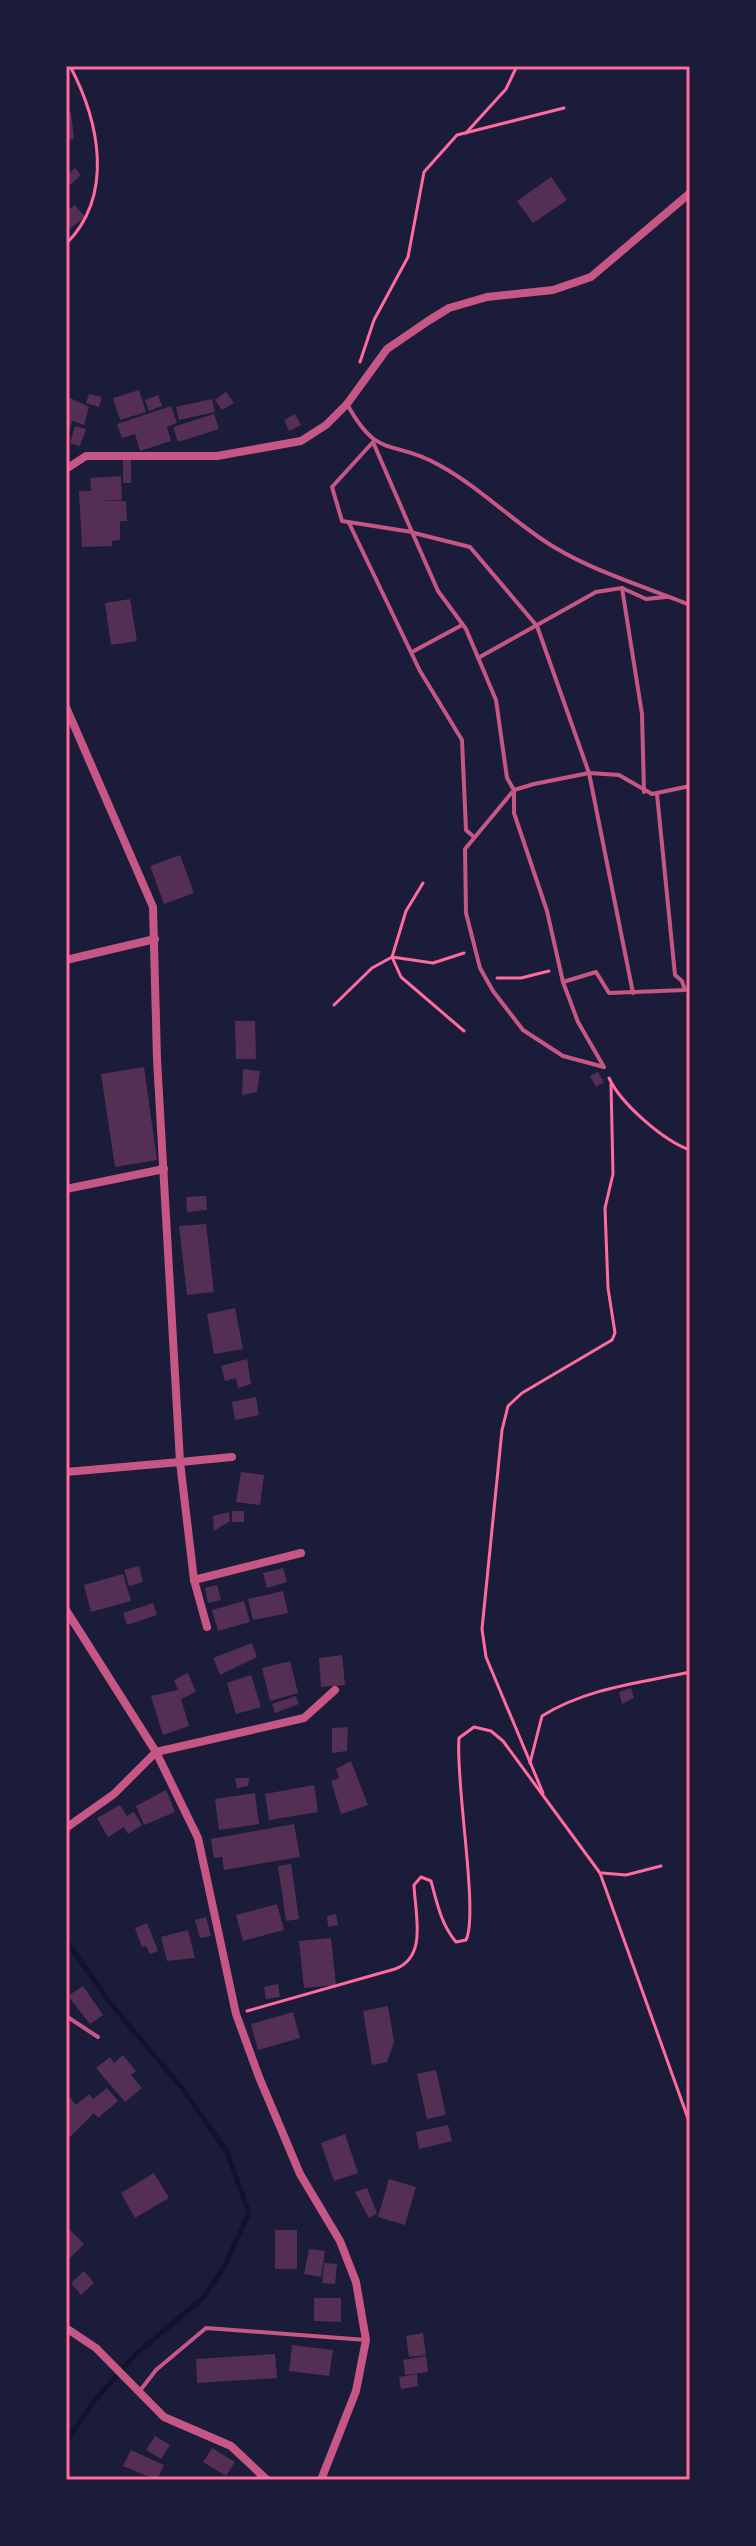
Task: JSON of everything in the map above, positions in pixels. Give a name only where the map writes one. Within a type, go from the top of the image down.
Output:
[{"type":"street","points":[[66,469],[86,456],[217,456],[301,441],[326,425],[347,404],[387,349],[428,321],[449,308],[487,297],[553,290],[591,277],[690,193]]},
{"type":"street","points":[[66,707],[153,907],[180,1462],[194,1580],[207,1627]]},
{"type":"street","points":[[66,960],[155,939]]},
{"type":"street","points":[[66,1189],[164,1169]]},
{"type":"street","points":[[66,1472],[232,1457]]},
{"type":"street","points":[[194,1580],[301,1553]]},
{"type":"street","points":[[66,1610],[156,1752],[198,1838],[236,2014],[300,2174],[317,2199],[351,2268],[366,2340],[356,2391],[321,2480]]},
{"type":"street","points":[[66,1828],[114,1794],[156,1752],[304,1718],[335,1690]]},
{"type":"street","points":[[66,2328],[96,2348],[128,2384],[164,2417],[231,2446],[267,2480]]},
{"type":"lane","points":[[347,404],[362,432],[373,442],[436,463],[490,496],[554,547],[690,605]]},
{"type":"lane","points":[[373,442],[332,487],[342,521],[412,532],[470,547],[537,626],[589,773],[633,993]]},
{"type":"lane","points":[[373,442],[438,591],[462,625],[496,700],[507,778],[514,790],[514,813],[547,911],[563,982],[578,1022],[604,1067]]},
{"type":"lane","points":[[349,523],[411,653],[445,717],[462,740],[466,830],[474,837]]},
{"type":"lane","points":[[478,658],[596,592],[622,588],[646,599],[669,596]]},
{"type":"lane","points":[[622,588],[642,714],[644,792]]},
{"type":"lane","points":[[411,653],[462,625]]},
{"type":"lane","points":[[604,1067],[563,1056],[523,1030],[486,978],[475,949],[463,895],[465,849],[514,790],[589,773],[619,775],[644,792],[657,794],[690,786]]},
{"type":"lane","points":[[657,794],[675,975],[688,990]]},
{"type":"lane","points":[[563,982],[596,972],[609,993],[688,990]]},
{"type":"lane","points":[[66,2016],[98,2037]]},
{"type":"lane","points":[[138,2394],[156,2370],[206,2328],[366,2340]]},
{"type":"path","points":[[66,244],[87,216],[98,163],[98,140],[83,93],[70,66]]},
{"type":"path","points":[[466,133],[506,89],[517,66]]},
{"type":"path","points":[[360,362],[374,320],[408,257],[424,172],[457,135],[564,108]]},
{"type":"path","points":[[423,883],[406,911],[392,957],[401,977],[464,1031]]},
{"type":"path","points":[[334,1005],[372,968],[392,957],[433,963],[475,949]]},
{"type":"path","points":[[486,978],[521,978],[560,968]]},
{"type":"path","points":[[546,1800],[486,1657],[482,1629],[502,1430],[508,1406],[522,1393],[612,1340],[615,1333],[608,1288],[605,1208],[613,1174],[611,1084],[604,1067]]},
{"type":"path","points":[[611,1084],[674,1144],[690,1150]]},
{"type":"path","points":[[530,1763],[542,1716],[565,1702],[594,1692],[690,1672]]},
{"type":"path","points":[[236,2014],[395,1969],[410,1962],[417,1944],[414,1885],[421,1877],[431,1881],[442,1921],[451,1936],[456,1942],[466,1940],[467,1870],[456,1765],[459,1738],[464,1731],[474,1727],[491,1731],[503,1741],[600,1873],[690,2124]]},
{"type":"path","points":[[600,1873],[626,1875],[661,1866]]},
{"type":"building","points":[[66,112],[71,112],[74,139],[66,140]]},
{"type":"building","points":[[75,168],[81,175],[69,186],[66,176]]},
{"type":"building","points":[[551,177],[567,200],[533,223],[517,201]]},
{"type":"building","points":[[66,203],[70,209],[75,205],[85,217],[68,230]]},
{"type":"building","points":[[139,390],[146,412],[120,420],[113,398]]},
{"type":"building","points":[[226,392],[234,403],[222,410],[215,400]]},
{"type":"building","points":[[89,394],[102,397],[99,407],[86,403]]},
{"type":"building","points":[[158,395],[162,406],[149,411],[145,400]]},
{"type":"building","points":[[66,396],[89,407],[84,425],[72,421],[67,439]]},
{"type":"building","points":[[212,399],[215,412],[179,420],[176,407]]},
{"type":"building","points":[[171,406],[177,423],[167,427],[171,441],[140,451],[135,434],[122,438],[117,424]]},
{"type":"building","points":[[214,414],[219,429],[178,442],[173,427]]},
{"type":"building","points":[[295,414],[301,425],[289,431],[284,420]]},
{"type":"building","points":[[75,426],[86,429],[80,446],[70,443]]},
{"type":"building","points":[[123,460],[131,460],[131,483],[123,483]]},
{"type":"building","points":[[121,476],[122,500],[97,501],[126,501],[127,521],[120,521],[120,540],[112,541],[112,546],[82,547],[79,491],[91,491],[90,478]]},
{"type":"building","points":[[130,599],[137,641],[111,645],[105,603]]},
{"type":"building","points":[[180,855],[194,893],[164,904],[150,866]]},
{"type":"building","points":[[235,1021],[255,1021],[256,1059],[236,1059]]},
{"type":"building","points":[[144,1067],[157,1160],[115,1167],[101,1074]]},
{"type":"building","points":[[243,1069],[260,1071],[257,1092],[242,1095]]},
{"type":"building","points":[[598,1072],[604,1082],[596,1087],[590,1076]]},
{"type":"building","points":[[206,1196],[207,1210],[187,1212],[186,1197]]},
{"type":"building","points":[[206,1224],[214,1292],[187,1295],[179,1226]]},
{"type":"building","points":[[235,1308],[243,1349],[214,1354],[207,1314]]},
{"type":"building","points":[[247,1359],[251,1384],[238,1388],[236,1378],[225,1381],[221,1366]]},
{"type":"building","points":[[256,1397],[259,1415],[235,1420],[232,1402]]},
{"type":"building","points":[[241,1472],[264,1475],[260,1505],[236,1502]]},
{"type":"building","points":[[232,1511],[244,1511],[244,1522],[232,1522]]},
{"type":"building","points":[[229,1512],[230,1521],[214,1531],[213,1516]]},
{"type":"building","points":[[139,1566],[143,1582],[129,1586],[124,1570]]},
{"type":"building","points":[[283,1568],[287,1582],[267,1588],[263,1573]]},
{"type":"building","points":[[123,1574],[131,1601],[91,1612],[84,1585]]},
{"type":"building","points":[[217,1585],[221,1600],[208,1603],[205,1588]]},
{"type":"building","points":[[283,1591],[288,1613],[253,1620],[248,1599]]},
{"type":"building","points":[[244,1601],[250,1622],[218,1631],[212,1610]]},
{"type":"building","points":[[153,1603],[157,1615],[127,1625],[123,1613]]},
{"type":"building","points":[[252,1643],[257,1657],[220,1675],[213,1658]]},
{"type":"building","points":[[342,1655],[345,1685],[321,1687],[319,1658]]},
{"type":"building","points":[[290,1661],[298,1693],[270,1701],[262,1668]]},
{"type":"building","points":[[188,1673],[196,1692],[181,1699],[189,1726],[163,1735],[151,1696],[178,1690],[174,1680]]},
{"type":"building","points":[[251,1675],[261,1707],[236,1714],[227,1683]]},
{"type":"building","points":[[631,1688],[634,1698],[622,1704],[619,1692]]},
{"type":"building","points":[[296,1696],[299,1704],[275,1713],[272,1704]]},
{"type":"building","points":[[348,1727],[347,1751],[332,1753],[332,1728]]},
{"type":"building","points":[[351,1761],[368,1805],[341,1814],[331,1781],[339,1778],[336,1769]]},
{"type":"building","points":[[235,1778],[249,1778],[248,1786],[237,1788]]},
{"type":"building","points":[[314,1785],[318,1812],[269,1820],[265,1794]]},
{"type":"building","points":[[166,1790],[175,1812],[144,1825],[136,1806]]},
{"type":"building","points":[[255,1793],[259,1824],[219,1830],[215,1799]]},
{"type":"building","points":[[120,1805],[127,1816],[134,1812],[142,1825],[128,1834],[124,1827],[108,1837],[97,1818]]},
{"type":"building","points":[[294,1824],[300,1857],[224,1870],[222,1857],[214,1858],[211,1839]]},
{"type":"building","points":[[291,1864],[299,1919],[286,1921],[278,1866]]},
{"type":"building","points":[[277,1904],[284,1930],[243,1941],[236,1915]]},
{"type":"building","points":[[336,1914],[338,1925],[328,1927],[327,1916]]},
{"type":"building","points":[[206,1917],[211,1936],[200,1938],[195,1920]]},
{"type":"building","points":[[147,1923],[158,1951],[150,1954],[146,1946],[142,1947],[135,1928]]},
{"type":"building","points":[[188,1930],[195,1958],[167,1961],[161,1937]]},
{"type":"building","points":[[331,1938],[336,1985],[304,1988],[299,1941]]},
{"type":"building","points":[[278,1984],[280,1997],[266,1999],[264,1987]]},
{"type":"building","points":[[83,1986],[103,2015],[90,2024],[68,1996]]},
{"type":"building","points":[[388,2006],[394,2042],[387,2062],[372,2065],[363,2011]]},
{"type":"building","points":[[293,2012],[300,2038],[258,2050],[251,2024]]},
{"type":"building","points":[[123,2055],[136,2071],[131,2075],[142,2088],[125,2102],[96,2068],[110,2057],[114,2063]]},
{"type":"building","points":[[436,2070],[446,2115],[427,2119],[417,2074]]},
{"type":"building","points":[[107,2088],[118,2101],[98,2118],[94,2113],[70,2137],[66,2135],[66,2098],[69,2096],[76,2105],[89,2094],[93,2099]]},
{"type":"building","points":[[448,2125],[452,2141],[419,2149],[416,2132]]},
{"type":"building","points":[[345,2134],[358,2173],[334,2181],[321,2143]]},
{"type":"building","points":[[154,2173],[169,2198],[135,2218],[121,2193]]},
{"type":"building","points":[[389,2179],[416,2187],[405,2225],[378,2217]]},
{"type":"building","points":[[367,2188],[377,2213],[369,2218],[355,2192]]},
{"type":"building","points":[[69,2229],[84,2244],[66,2262],[66,2232]]},
{"type":"building","points":[[275,2230],[297,2230],[297,2269],[275,2269]]},
{"type":"building","points":[[309,2249],[325,2251],[321,2277],[304,2274]]},
{"type":"building","points":[[324,2263],[337,2264],[335,2284],[322,2283]]},
{"type":"building","points":[[84,2271],[94,2283],[81,2295],[71,2283]]},
{"type":"building","points":[[314,2298],[341,2298],[341,2322],[314,2321]]},
{"type":"building","points":[[423,2333],[426,2355],[409,2357],[406,2336]]},
{"type":"building","points":[[292,2345],[333,2350],[329,2376],[289,2371]]},
{"type":"building","points":[[275,2354],[277,2378],[197,2383],[196,2359]]},
{"type":"building","points":[[426,2356],[428,2372],[405,2375],[403,2360]]},
{"type":"building","points":[[417,2374],[418,2386],[401,2389],[399,2377]]},
{"type":"building","points":[[155,2436],[170,2445],[161,2459],[146,2450]]},
{"type":"building","points":[[212,2448],[235,2462],[226,2476],[203,2462]]},
{"type":"building","points":[[131,2450],[164,2465],[157,2480],[123,2466]]},
{"type":"waterway","points":[[66,1940],[110,2003],[182,2088],[227,2152],[249,2213],[223,2269],[204,2297],[136,2354],[95,2400],[66,2441]]}]
